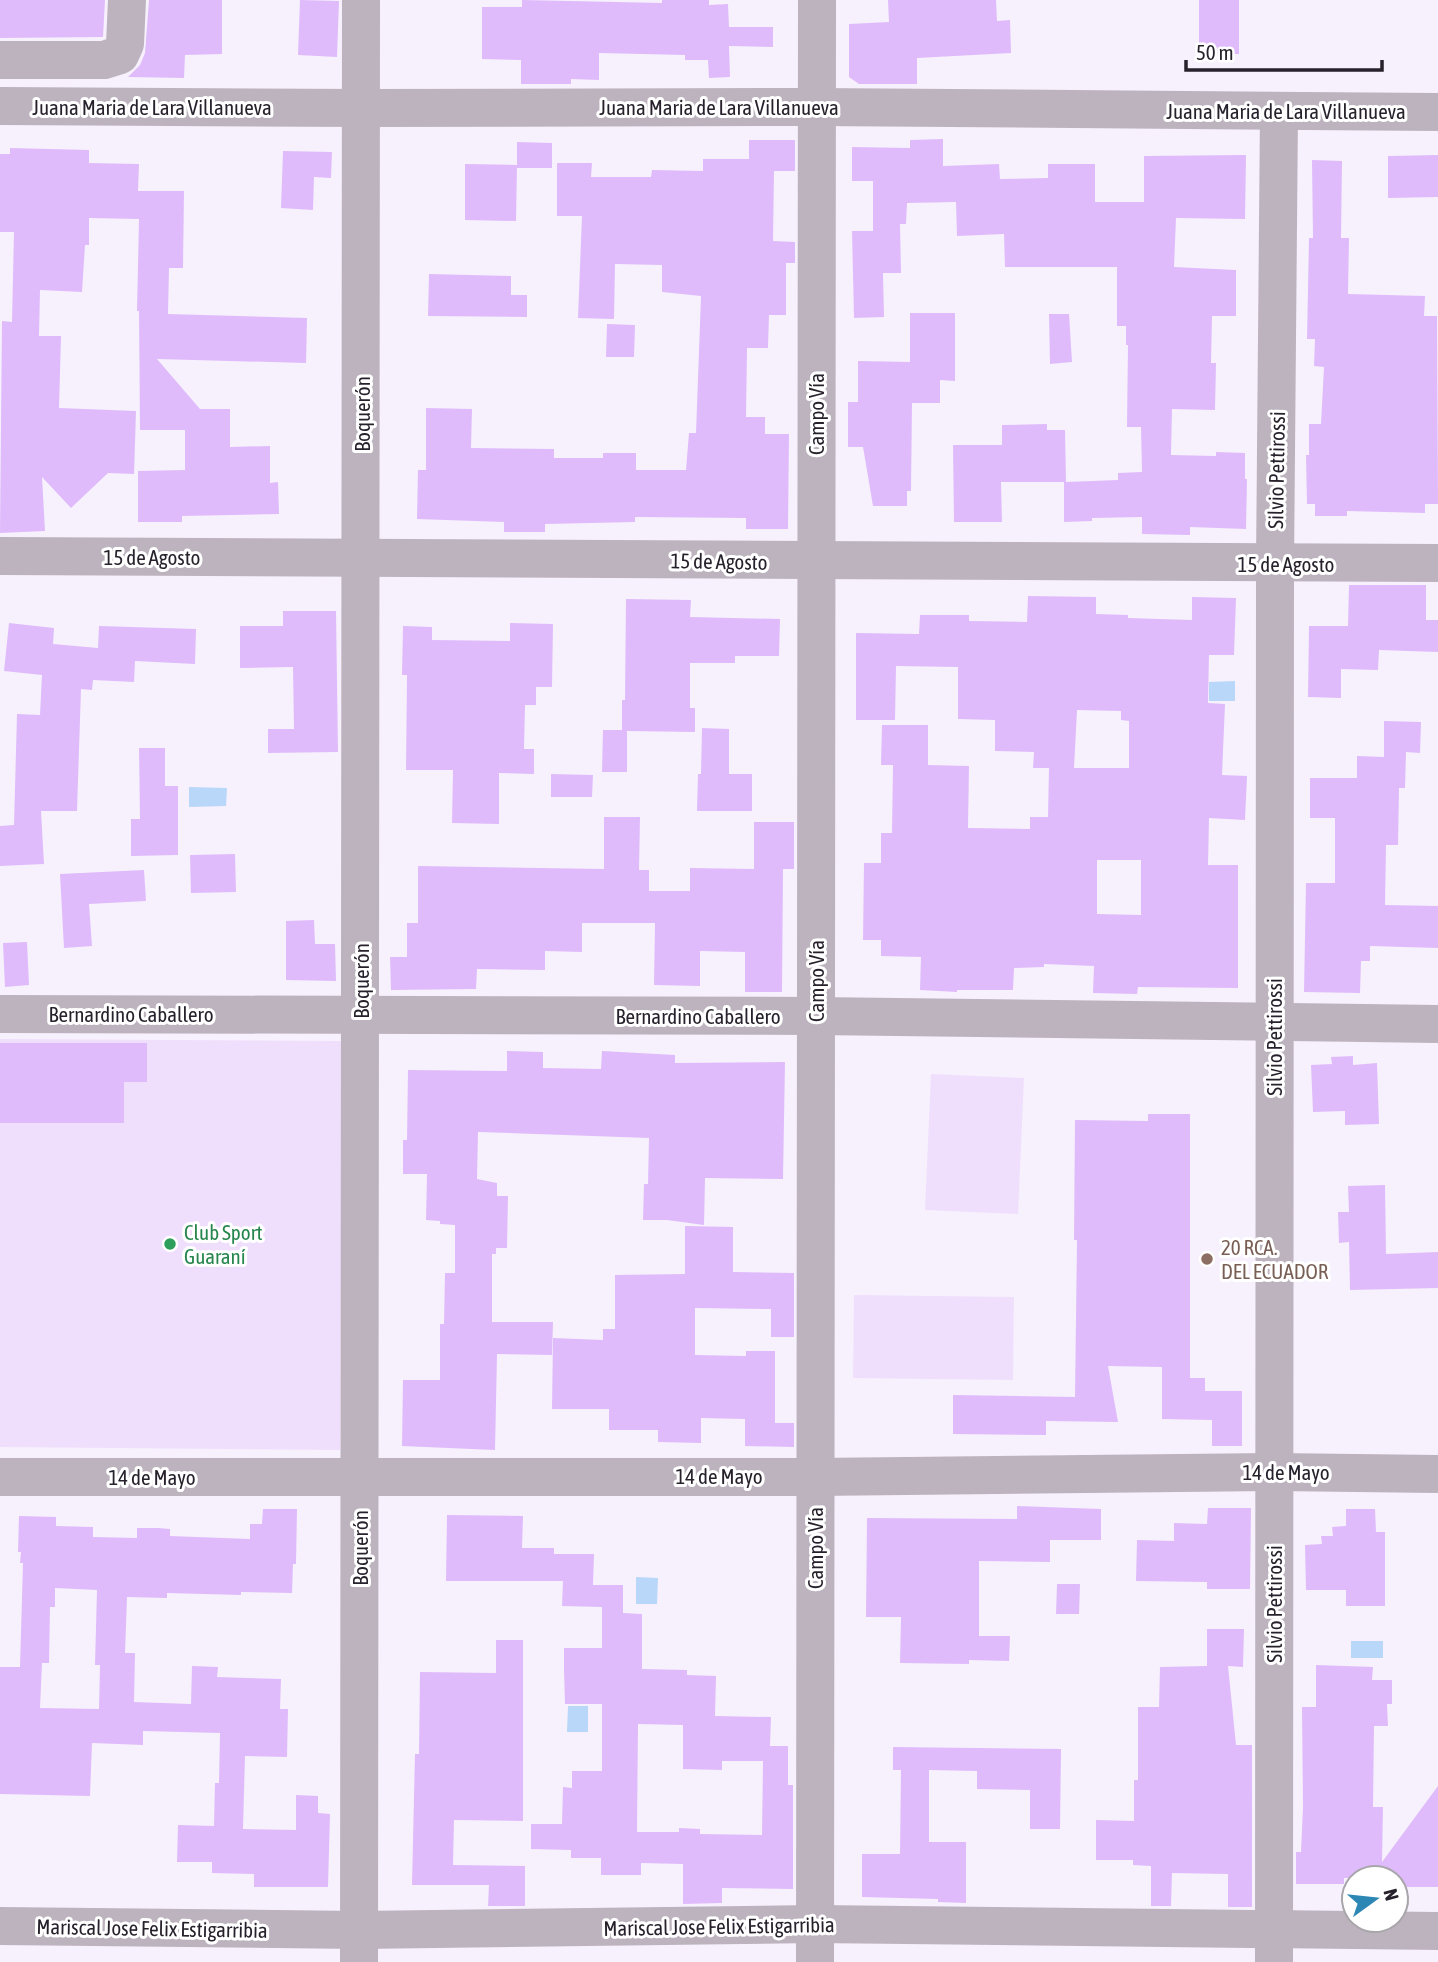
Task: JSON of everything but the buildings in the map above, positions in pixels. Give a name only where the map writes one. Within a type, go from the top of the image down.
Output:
[{"type":"street","points":[[0,60],[104,60],[120,55],[125,44],[127,0]]},
{"type":"street","name":"Boquerón","points":[[359,1946],[361,0]]},
{"type":"street","name":"Campo Vía","points":[[815,1962],[817,0]]},
{"type":"street","name":"Juana Maria de Lara Villanueva","points":[[0,106],[817,107],[1438,112]]},
{"type":"street","name":"Silvio Pettirossi","points":[[1274,1946],[1275,564],[1279,111]]},
{"type":"street","name":"15 de Agosto","points":[[0,556],[1438,564]]},
{"type":"street","name":"Bernardino Caballero","points":[[0,1014],[816,1016],[1438,1024]]},
{"type":"street","name":"14 de Mayo","points":[[0,1477],[816,1476],[1275,1472],[1438,1474]]},
{"type":"street","name":"Mariscal Jose Felix Estigarribia","points":[[0,1926],[359,1946],[815,1924],[1274,1946],[1438,1931]]},
{"type":"shaded area","name":"Club Sport Guaraní","points":[[0,1039],[342,1041],[340,1450],[0,1447]]},
{"type":"shaded area","points":[[931,1074],[1024,1078],[1018,1214],[925,1210]]},
{"type":"shaded area","points":[[854,1295],[1014,1297],[1013,1380],[853,1378]]},
{"type":"water","points":[[1235,681],[1235,701],[1209,701],[1209,682]]},
{"type":"water","points":[[189,787],[227,788],[226,806],[189,807]]},
{"type":"water","points":[[636,1577],[658,1578],[657,1604],[636,1604]]},
{"type":"water","points":[[1351,1641],[1383,1641],[1383,1658],[1351,1658]]},
{"type":"water","points":[[568,1706],[588,1706],[588,1732],[567,1732]]},
{"type":"place","name":"Club Sport Guaraní","points":[[170,1244]]},
{"type":"place","name":"20 RCA. DEL ECUADOR","points":[[1207,1259]]}]
